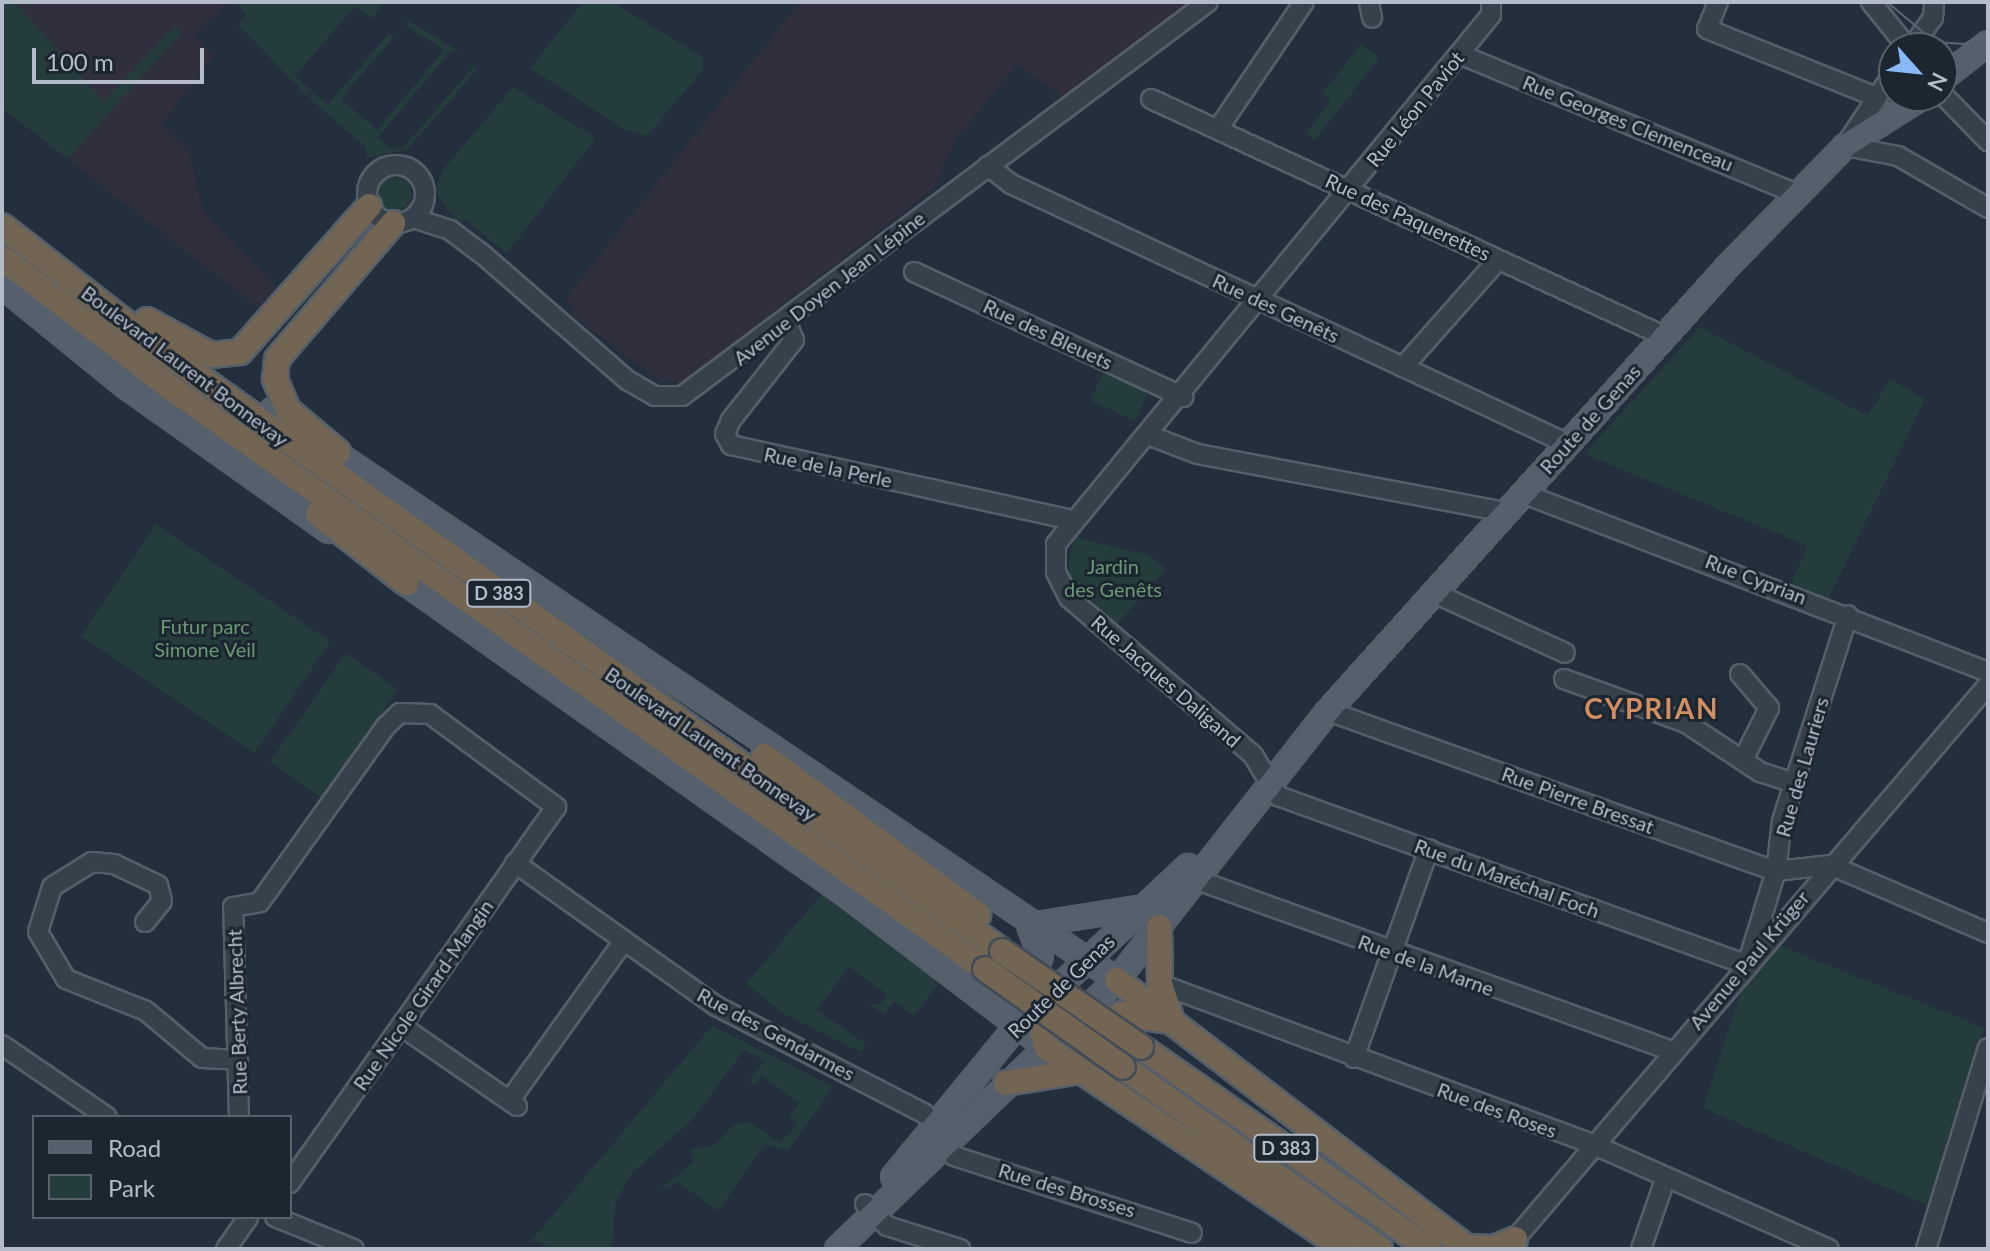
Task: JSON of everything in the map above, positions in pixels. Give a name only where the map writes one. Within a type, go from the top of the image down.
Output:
[{"type":"highway","points":[[147,320],[203,352],[240,352],[369,206]]},
{"type":"highway","points":[[2,207],[147,320],[272,410]]},
{"type":"highway","points":[[338,452],[288,410],[275,379],[277,359],[403,220]]},
{"type":"highway","name":"Boulevard Laurent Bonnevay","points":[[2,226],[212,387],[1014,939]]},
{"type":"highway","name":"Boulevard Laurent Bonnevay","points":[[2,258],[183,397],[1380,1249]]},
{"type":"highway","points":[[2,265],[406,583]]},
{"type":"highway","points":[[764,756],[1014,939],[1071,985],[1085,1015]]},
{"type":"highway","points":[[1159,927],[1160,984],[1172,1021]]},
{"type":"highway","points":[[1117,980],[1468,1248],[1513,1244]]},
{"type":"highway","points":[[1059,984],[1042,1032],[1047,1048],[1345,1249]]},
{"type":"highway","points":[[1088,1076],[1088,1059],[1096,1032],[1122,1014],[1172,1021]]},
{"type":"highway","name":"D 383","points":[[1085,1015],[1141,1047],[1430,1249]]},
{"type":"highway","points":[[1006,1083],[1088,1076]]},
{"type":"main road","points":[[1958,70],[1988,43]]},
{"type":"main road","name":"Route de Genas","points":[[935,1129],[1006,1083],[1085,1015],[1159,927],[1186,876],[1223,821],[1268,780],[1504,512],[1876,109]]},
{"type":"main road","points":[[2,286],[125,386],[910,942],[1047,1048]]},
{"type":"main road","points":[[272,410],[338,452],[764,756]]},
{"type":"main road","points":[[574,620],[700,696],[1041,957],[1027,985],[1009,1001],[910,942]]},
{"type":"main road","name":"Route de Genas","points":[[837,1249],[1018,1025],[1146,905],[1223,844],[1268,780]]},
{"type":"main road","points":[[1014,939],[1146,905]]},
{"type":"main road","points":[[1014,939],[1085,960],[1117,980]]},
{"type":"main road","points":[[1085,960],[1090,997],[1085,1015]]},
{"type":"main road","points":[[965,986],[989,1013],[991,1059]]},
{"type":"main road","name":"Route de Genas","points":[[817,1249],[870,1208]]},
{"type":"street","name":"Avenue Doyen Jean Lépine","points":[[425,196],[450,230],[520,283],[564,331],[655,396],[694,390],[787,323],[988,166],[1208,2]]},
{"type":"street","points":[[1218,129],[1304,2]]},
{"type":"street","name":"Rue Léon Paviot","points":[[1148,435],[1183,397],[1491,15],[1491,2]]},
{"type":"street","points":[[1718,2],[1707,29],[1876,109],[1898,156]]},
{"type":"street","points":[[1871,2],[1896,32]]},
{"type":"street","points":[[1920,32],[1937,3]]},
{"type":"street","name":"Rue Georges Clemenceau","points":[[1459,54],[1797,194]]},
{"type":"street","points":[[1958,95],[1988,124]]},
{"type":"street","name":"Rue des Paquerettes","points":[[1151,99],[1664,336]]},
{"type":"street","points":[[1958,101],[1988,141]]},
{"type":"street","points":[[1876,109],[1878,105]]},
{"type":"street","points":[[1845,146],[1898,156],[1988,208]]},
{"type":"street","points":[[395,165],[417,174],[425,196],[403,220],[369,206],[374,175],[395,165]]},
{"type":"street","name":"Rue des Genêts","points":[[988,166],[1011,184],[1568,444]]},
{"type":"street","name":"Avenue Doyen Jean Lépine","points":[[403,220],[450,230]]},
{"type":"street","points":[[1403,367],[1498,260]]},
{"type":"street","name":"Rue des Bleuets","points":[[914,272],[1183,397]]},
{"type":"street","name":"Rue de la Perle","points":[[787,323],[794,340],[731,420],[725,434],[731,445],[1073,520]]},
{"type":"street","points":[[1148,435],[1198,454],[1504,512]]},
{"type":"street","name":"Rue Jacques Daligand","points":[[1148,435],[1073,520],[1056,544],[1063,591],[1253,755],[1268,780]]},
{"type":"street","name":"Rue Cyprian","points":[[1522,493],[1848,615],[1988,672]]},
{"type":"street","points":[[1432,592],[1565,653]]},
{"type":"street","name":"Rue des Lauriers","points":[[1747,965],[1776,871],[1794,783],[1848,615]]},
{"type":"street","points":[[1740,674],[1769,708],[1743,760]]},
{"type":"street","points":[[1564,679],[1686,723],[1743,760],[1794,783]]},
{"type":"street","name":"Avenue Paul Krüger","points":[[1513,1244],[1592,1144],[1988,685]]},
{"type":"street","name":"Rue Nicole Girard-Mangin","points":[[233,907],[260,902],[386,726],[414,710],[556,807],[292,1180]]},
{"type":"street","name":"Rue Pierre Bressat","points":[[1328,711],[1776,871],[1830,865]]},
{"type":"street","name":"Rue du Maréchal Foch","points":[[1268,780],[1278,796],[1747,965]]},
{"type":"street","points":[[1223,821],[1223,844]]},
{"type":"street","points":[[1354,1058],[1429,849]]},
{"type":"street","points":[[145,922],[162,901],[158,885],[114,864],[92,862],[52,887],[38,932],[66,979],[146,1011],[202,1058],[238,1060]]},
{"type":"street","name":"Rue des Gendarmes","points":[[515,863],[716,1006],[935,1129]]},
{"type":"street","points":[[1830,865],[1988,933]]},
{"type":"street","name":"Rue de la Marne","points":[[1186,876],[1392,953],[1672,1051]]},
{"type":"street","name":"Rue Berty Albrecht","points":[[233,907],[239,1115]]},
{"type":"street","points":[[401,1026],[515,1104],[624,941]]},
{"type":"street","name":"Rue des Roses","points":[[1160,984],[1592,1144],[1829,1249]]},
{"type":"street","points":[[2,1045],[104,1115]]},
{"type":"street","points":[[1926,1249],[1988,1048]]},
{"type":"street","name":"Rue des Brosses","points":[[935,1129],[954,1156],[1192,1233]]},
{"type":"street","points":[[1641,1249],[1666,1177]]},
{"type":"street","points":[[870,1208],[887,1226],[960,1249]]},
{"type":"street","points":[[226,1249],[247,1219]]},
{"type":"street","points":[[280,1219],[354,1249]]},
{"type":"shaded area","points":[[2,2],[229,2],[194,34],[213,56],[161,124],[189,152],[202,210],[281,292],[264,312],[2,108]]},
{"type":"shaded area","points":[[800,2],[1189,2],[1064,96],[1016,65],[955,140],[934,188],[684,381],[661,382],[573,315],[568,296]]},
{"type":"green space","points":[[2,2],[15,2],[104,101],[175,25],[181,33],[68,159],[2,108]]},
{"type":"green space","points":[[235,2],[385,2],[372,19],[355,6],[295,76],[311,90],[306,95],[238,25],[246,14]]},
{"type":"green space","points":[[583,2],[612,2],[703,57],[703,70],[647,136],[625,130],[530,68]]},
{"type":"green space","points":[[408,20],[461,52],[452,50],[378,137],[391,149],[402,149],[475,65],[476,71],[408,149],[366,158],[367,148],[309,98],[313,92],[328,104],[389,33],[394,37],[341,99],[377,130],[444,50],[405,25]]},
{"type":"green space","points":[[1361,44],[1379,58],[1315,140],[1306,133],[1331,101],[1322,94]]},
{"type":"green space","points":[[513,87],[596,138],[507,253],[464,219],[459,225],[435,191],[442,171]]},
{"type":"green space","points":[[395,177],[407,182],[412,194],[407,206],[395,211],[383,206],[378,194],[383,182]]},
{"type":"green space","points":[[1700,327],[1868,416],[1890,379],[1925,399],[1829,598],[1791,584],[1808,546],[1584,454]]},
{"type":"green space","points":[[1106,366],[1151,386],[1135,421],[1091,401]]},
{"type":"green space","name":"Futur parc Simone Veil","points":[[156,524],[330,641],[255,753],[81,636]]},
{"type":"green space","name":"Jardin des Genêts","points":[[1074,537],[1149,555],[1166,569],[1116,626],[1067,574]]},
{"type":"green space","points":[[346,653],[398,689],[321,798],[270,762]]},
{"type":"green space","points":[[826,889],[940,981],[914,1016],[894,1001],[884,1014],[867,1003],[880,1005],[887,994],[849,967],[817,1010],[866,1044],[861,1052],[783,1013],[746,984]]},
{"type":"green space","points":[[1780,946],[1985,1028],[1929,1206],[1703,1108],[1741,992]]},
{"type":"green space","points":[[712,1026],[833,1087],[788,1151],[765,1144],[718,1211],[678,1182],[659,1190],[694,1161],[690,1150],[716,1144],[734,1125],[748,1121],[780,1143],[797,1125],[789,1118],[799,1103],[762,1076],[755,1085],[749,1081],[764,1061],[744,1050],[692,1120],[631,1174],[616,1201],[612,1249],[552,1249],[532,1240]]},
{"type":"tram line","points":[[1887,2],[1935,42],[1964,44],[1988,34]]},
{"type":"district","name":"CYPRIAN","points":[[1652,708]]}]
